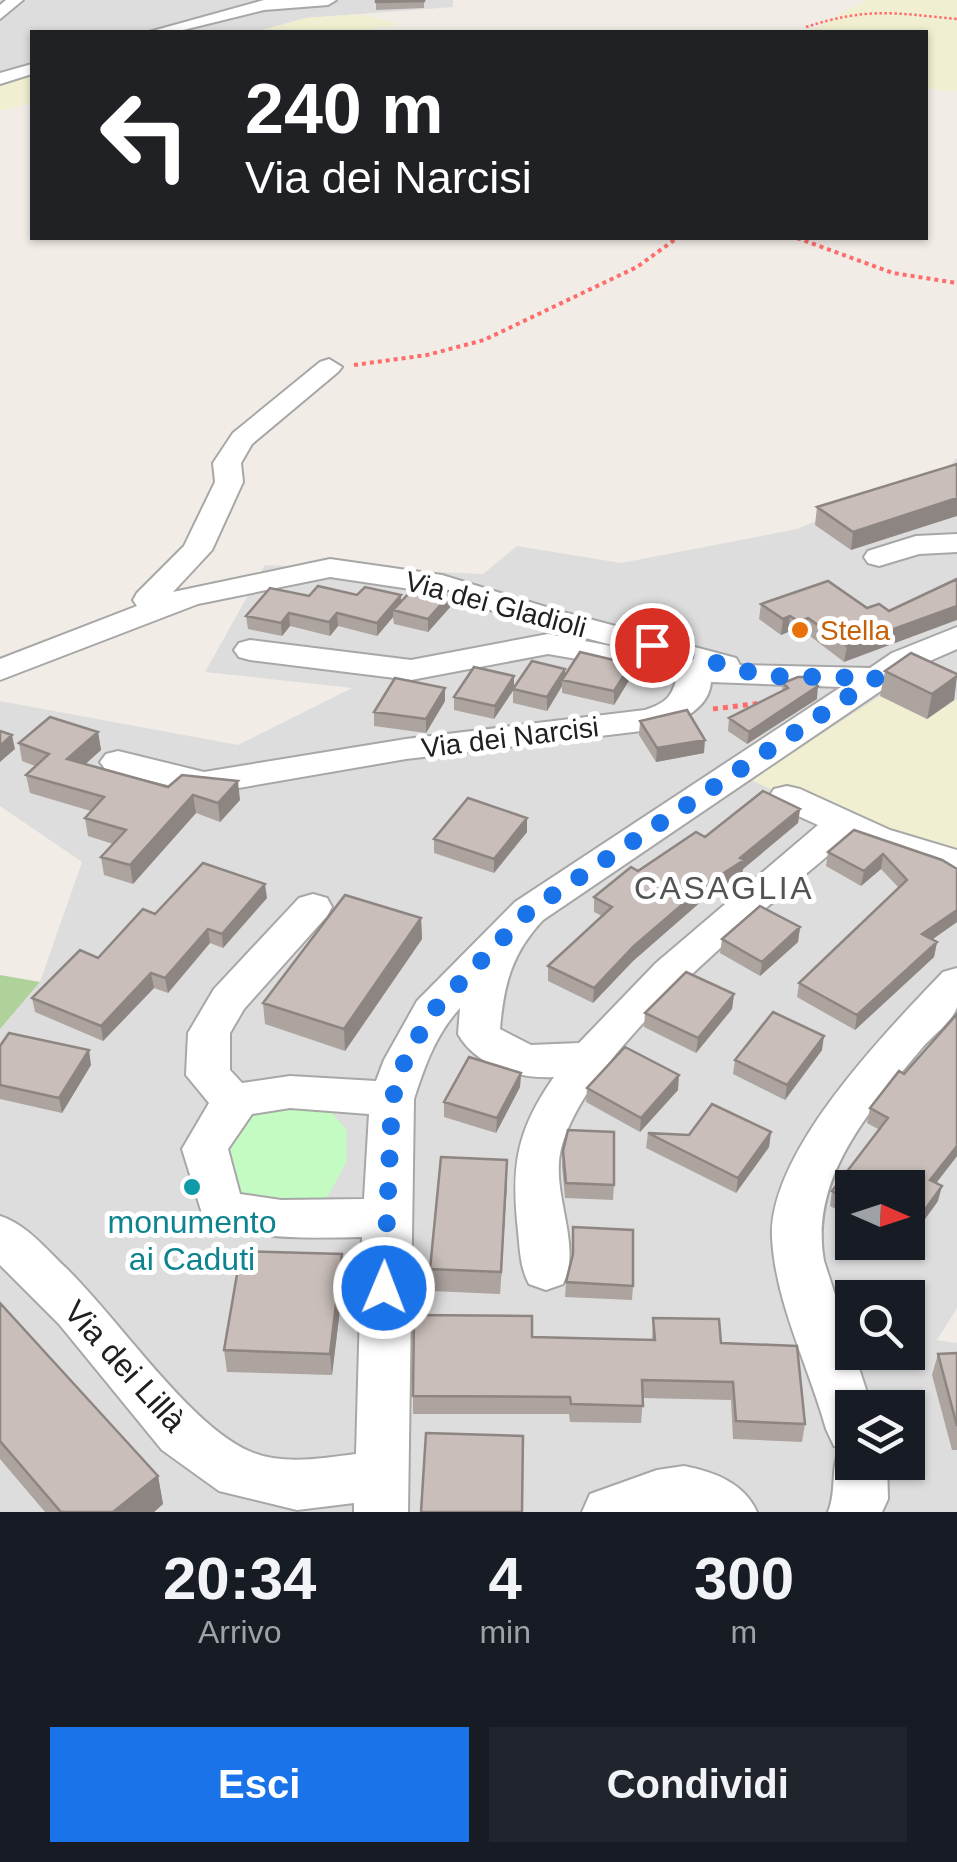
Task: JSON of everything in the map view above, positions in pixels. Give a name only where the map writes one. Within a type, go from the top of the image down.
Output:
[{"type":"street","points":[[0,14],[15,0]]},
{"type":"street","points":[[213,0],[250,8]]},
{"type":"street","points":[[165,30],[250,8],[328,0]]},
{"type":"street","points":[[0,79],[30,69]]},
{"type":"street","points":[[172,604],[151,605],[148,600],[197,550],[229,482],[228,463],[242,439],[329,366]]},
{"type":"street","points":[[878,558],[916,545],[957,544]]},
{"type":"street","name":"Via dei Gladioli","points":[[0,670],[172,604],[269,578],[330,568],[442,584],[768,688]]},
{"type":"street","points":[[380,1494],[392,1100],[405,1060],[432,1012],[529,911],[890,669],[957,637]]},
{"type":"street","name":"Via dei Gladioli","points":[[250,650],[411,670],[548,644],[695,670]]},
{"type":"street","points":[[672,712],[694,690],[695,670],[768,688],[816,664],[890,669],[939,678]]},
{"type":"street","name":"Via dei Narcisi","points":[[118,762],[204,783],[406,749],[650,720],[672,712]]},
{"type":"street","points":[[786,797],[877,838],[957,864]]},
{"type":"street","points":[[546,1270],[538,1151],[560,1100],[590,1057],[626,1017],[844,823]]},
{"type":"street","points":[[236,1104],[208,1075],[209,1033],[229,1000],[313,906]]},
{"type":"street","points":[[504,935],[482,998],[479,1034],[498,1052],[546,1064],[590,1057]]},
{"type":"street","points":[[840,1390],[809,1295],[795,1233],[807,1180],[835,1130],[900,1042],[957,982]]},
{"type":"street","points":[[386,1218],[281,1219],[221,1210],[204,1148],[236,1104],[263,1095],[301,1093],[392,1100]]},
{"type":"street","name":"Via dei Lillà","points":[[0,1236],[76,1309],[181,1434],[238,1474],[298,1486],[380,1494]]},
{"type":"street","points":[[855,1512],[861,1499],[860,1480]]},
{"type":"street","points":[[609,1512],[666,1489],[708,1494],[730,1512]]},
{"type":"path","points":[[806,28],[848,12],[878,11],[957,20]]},
{"type":"path","points":[[329,366],[427,355],[484,340],[637,267],[674,240]]},
{"type":"path","points":[[802,240],[893,274],[957,283]]},
{"type":"path","points":[[672,712],[768,688]]},
{"type":"shaded area","points":[[0,0],[453,0],[453,7],[306,18],[262,30],[30,30],[30,70],[0,79]]},
{"type":"shaded area","name":"CASAGLIA","points":[[957,458],[957,1308],[937,1340],[957,1343],[957,1512],[0,1512],[0,1029],[40,982],[82,862],[0,806],[0,701],[238,745],[352,688],[205,672],[265,565],[483,574],[517,546],[621,563],[797,529],[949,466]]},
{"type":"green space","points":[[867,0],[957,0],[957,92],[928,88],[928,30],[812,30]]},
{"type":"green space","points":[[359,14],[402,24],[369,30],[262,30],[306,18]]},
{"type":"green space","points":[[30,73],[30,104],[0,111],[0,82]]},
{"type":"green space","points":[[880,696],[927,719],[957,699],[957,862],[877,838],[751,780]]},
{"type":"green space","points":[[0,975],[40,982],[0,1029]]},
{"type":"green space","points":[[326,1105],[347,1131],[346,1163],[324,1203],[230,1198],[220,1144],[248,1110]]},
{"type":"building","points":[[424,0],[424,1],[376,2]]},
{"type":"building","points":[[957,464],[957,498],[853,532],[817,507]]},
{"type":"building","points":[[957,579],[957,606],[847,646],[808,618],[799,622],[790,616],[783,619],[761,604],[828,581],[867,608],[879,604],[889,611]]},
{"type":"building","points":[[418,584],[452,592],[428,619],[393,610]]},
{"type":"building","points":[[318,586],[357,595],[365,587],[401,595],[377,623],[337,613],[329,622],[289,613],[281,623],[246,616],[270,588],[309,596]]},
{"type":"building","points":[[580,652],[631,664],[614,691],[562,680]]},
{"type":"building","points":[[911,653],[957,676],[932,694],[885,671]]},
{"type":"building","points":[[532,661],[565,669],[547,697],[513,689]]},
{"type":"building","points":[[474,667],[514,676],[495,706],[454,697]]},
{"type":"building","points":[[808,677],[818,686],[749,732],[729,718],[788,688],[783,683]]},
{"type":"building","points":[[395,678],[445,688],[426,719],[374,712]]},
{"type":"building","points":[[687,710],[705,740],[657,748],[640,721]]},
{"type":"building","points":[[50,717],[98,732],[67,759],[168,787],[182,775],[238,781],[218,803],[193,795],[130,865],[101,857],[126,830],[85,818],[104,797],[26,775],[49,754],[19,743]]},
{"type":"building","points":[[0,731],[12,735],[0,746]]},
{"type":"building","points":[[763,791],[800,809],[740,858],[744,860],[705,885],[634,946],[594,988],[548,966],[612,907],[594,897],[631,867],[638,871],[696,832],[705,837]]},
{"type":"building","points":[[468,798],[527,818],[494,859],[434,839]]},
{"type":"building","points":[[854,830],[942,860],[957,869],[957,910],[922,934],[937,942],[857,1015],[799,983],[907,880],[883,854],[864,871],[828,852]]},
{"type":"building","points":[[203,863],[265,884],[222,934],[208,929],[165,978],[151,973],[101,1026],[32,998],[80,950],[98,958],[143,909],[155,914]]},
{"type":"building","points":[[345,895],[421,918],[344,1029],[263,1003]]},
{"type":"building","points":[[760,906],[800,927],[762,962],[722,939]]},
{"type":"building","points":[[686,972],[734,994],[698,1038],[645,1013]]},
{"type":"building","points":[[773,1012],[824,1036],[787,1085],[735,1060]]},
{"type":"building","points":[[957,1014],[957,1146],[930,1180],[942,1186],[925,1210],[925,1170],[848,1170],[888,1118],[870,1108],[899,1071],[904,1074]]},
{"type":"building","points":[[9,1033],[89,1050],[59,1098],[0,1085],[0,1046]]},
{"type":"building","points":[[625,1047],[679,1075],[641,1118],[587,1088]]},
{"type":"building","points":[[469,1057],[521,1073],[497,1118],[444,1102]]},
{"type":"building","points":[[712,1104],[771,1132],[738,1178],[648,1133],[689,1135]]},
{"type":"building","points":[[568,1130],[614,1132],[614,1185],[566,1183],[563,1151]]},
{"type":"building","points":[[441,1157],[507,1160],[501,1272],[430,1269]]},
{"type":"building","points":[[573,1227],[633,1230],[633,1286],[566,1282],[573,1254]]},
{"type":"building","points":[[241,1251],[342,1254],[330,1354],[224,1350]]},
{"type":"building","points":[[0,1303],[158,1476],[113,1512],[61,1512],[0,1441]]},
{"type":"building","points":[[414,1315],[532,1316],[532,1337],[655,1340],[653,1318],[719,1319],[721,1343],[797,1346],[805,1424],[736,1421],[733,1382],[642,1380],[643,1406],[571,1404],[570,1397],[413,1396]]},
{"type":"building","points":[[957,1353],[957,1426],[938,1354]]},
{"type":"building","points":[[426,1433],[523,1436],[522,1512],[421,1512]]},
{"type":"place","name":"Stella","points":[[800,630]]},
{"type":"place","name":"monumento ai Caduti","points":[[192,1187]]},
{"type":"district","name":"CASAGLIA","points":[[724,888]]},
{"type":"route","points":[[384,1288],[392,1100],[405,1060],[432,1012],[529,911],[876,678],[764,676],[652,645]]}]
